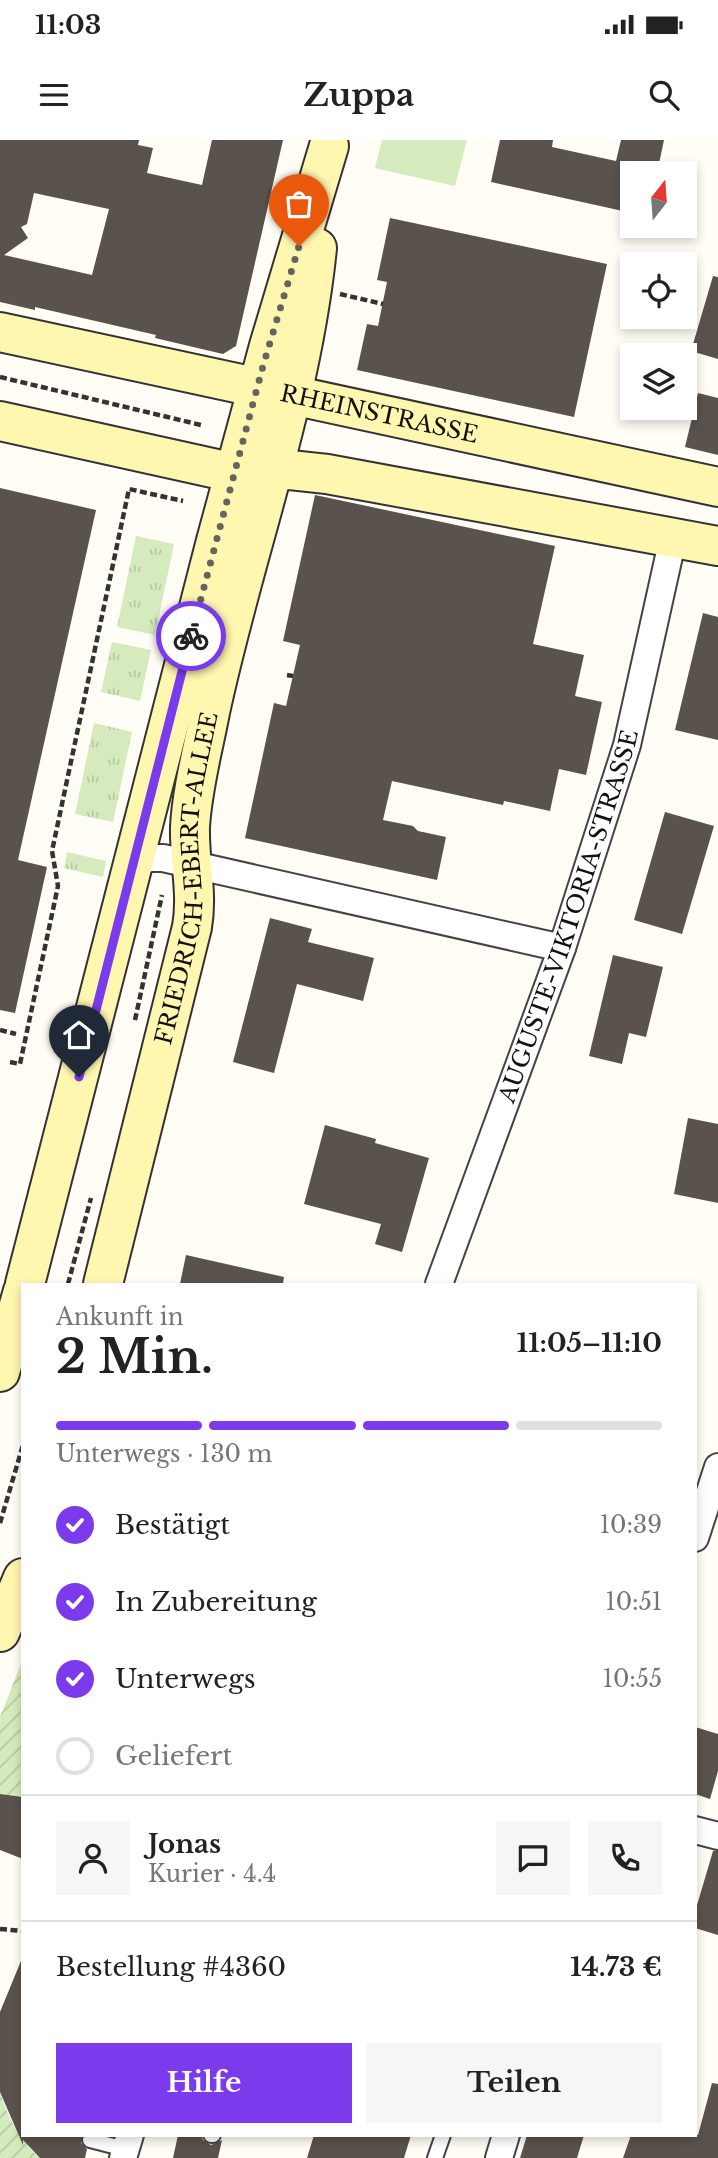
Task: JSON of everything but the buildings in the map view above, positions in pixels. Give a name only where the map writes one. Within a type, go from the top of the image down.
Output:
[{"type":"main road","points":[[253,472],[274,392],[330,143]]},
{"type":"main road","name":"RHEINSTRASSE","points":[[0,332],[718,487]]},
{"type":"main road","points":[[0,421],[253,472],[290,470],[327,474],[718,546]]},
{"type":"main road","points":[[571,519],[559,508],[554,492],[555,484],[569,464],[584,459]]},
{"type":"main road","name":"FRIEDRICH-EBERT-ALLEE","points":[[103,1283],[192,927],[195,907],[182,862],[253,472]]},
{"type":"main road","name":"FRIEDRICH-EBERT-ALLEE","points":[[24,1283],[134,864],[253,472]]},
{"type":"main road","points":[[0,1372],[21,1298]]},
{"type":"main road","points":[[0,1632],[21,1583]]},
{"type":"street","name":"AUGUSTE-VIKTORIA-STRASSE","points":[[439,1283],[562,948],[627,745],[673,538]]},
{"type":"street","points":[[134,864],[149,858],[182,862],[562,948]]},
{"type":"street","points":[[697,1532],[718,1467]]},
{"type":"street","points":[[697,1831],[718,1836]]},
{"type":"street","points":[[499,2158],[505,2137]]},
{"type":"lane","points":[[435,2158],[442,2137]]},
{"type":"lane","points":[[90,2140],[126,2147]]},
{"type":"path","points":[[340,294],[383,304]]},
{"type":"path","points":[[0,377],[201,425]]},
{"type":"path","points":[[10,1062],[20,1064],[58,886],[52,851],[129,489],[183,500]]},
{"type":"path","points":[[132,1033],[182,862]]},
{"type":"path","points":[[0,1030],[16,1034]]},
{"type":"path","points":[[68,1283],[91,1195]]},
{"type":"path","points":[[0,1523],[21,1452]]},
{"type":"path","points":[[0,1929],[21,1931]]},
{"type":"green space","points":[[382,140],[467,140],[455,186],[375,168]]},
{"type":"green space","points":[[136,536],[174,544],[155,635],[117,627]]},
{"type":"green space","points":[[112,642],[151,650],[140,701],[101,692]]},
{"type":"green space","points":[[94,723],[132,732],[113,822],[75,814]]},
{"type":"green space","points":[[67,852],[106,861],[103,877],[64,868]]},
{"type":"green space","points":[[21,1664],[21,1797],[0,1794],[0,1717]]},
{"type":"green space","points":[[0,2092],[15,2128],[40,2158],[0,2158]]},
{"type":"way so far","points":[[191,636],[263,366],[299,246]]},
{"type":"route","points":[[79,1077],[191,636]]}]
